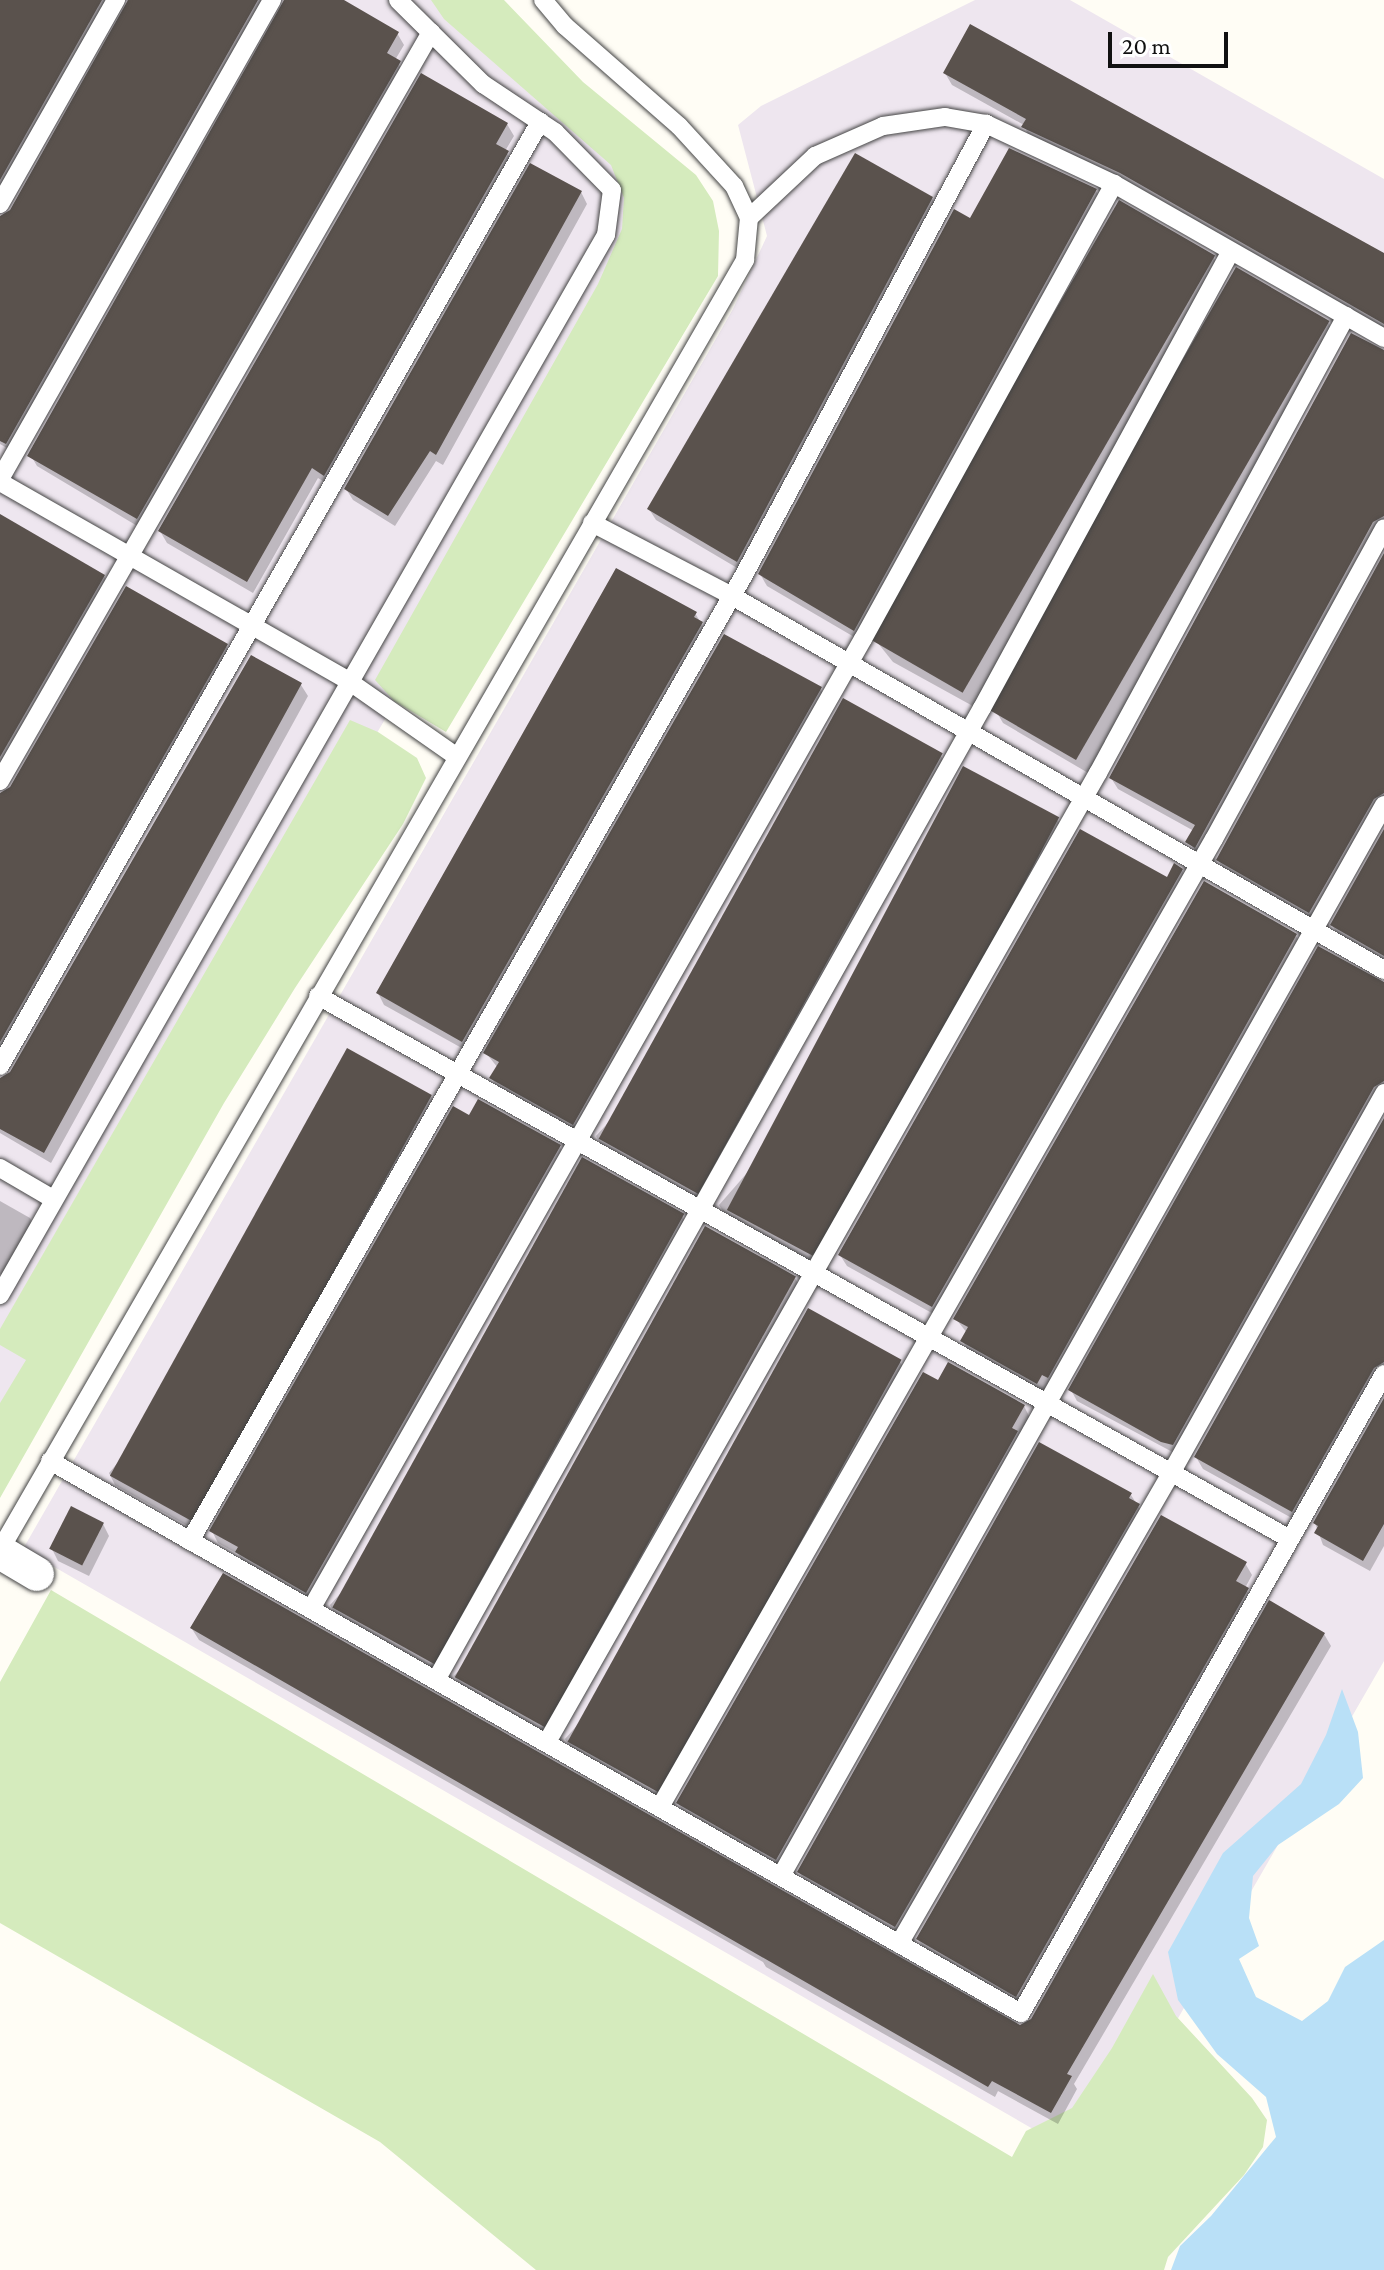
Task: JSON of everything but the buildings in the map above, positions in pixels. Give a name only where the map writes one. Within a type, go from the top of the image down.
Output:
[{"type":"street","points":[[0,1551],[37,1574]]},
{"type":"lane","points":[[0,204],[116,0]]},
{"type":"lane","points":[[272,0],[0,481],[350,682],[457,757]]},
{"type":"lane","points":[[0,1295],[606,235],[612,190],[555,132],[483,84],[398,0]]},
{"type":"lane","points":[[0,1551],[745,260],[749,218],[734,186],[679,126],[565,26],[543,0]]},
{"type":"lane","points":[[0,781],[431,32]]},
{"type":"lane","points":[[749,218],[815,156],[883,126],[945,117],[986,124],[1114,184],[1384,338]]},
{"type":"lane","points":[[0,1066],[540,122]]},
{"type":"lane","points":[[190,1541],[732,596],[986,124]]},
{"type":"lane","points":[[311,1609],[850,663],[1114,184]]},
{"type":"lane","points":[[436,1680],[968,733],[1231,251]]},
{"type":"lane","points":[[547,1742],[1083,799],[1346,316]]},
{"type":"lane","points":[[592,523],[732,596],[1384,970]]},
{"type":"lane","points":[[660,1807],[1199,866],[1384,528]]},
{"type":"lane","points":[[781,1876],[1044,1403],[1384,805]]},
{"type":"lane","points":[[318,996],[1170,1475],[1290,1539]]},
{"type":"lane","points":[[899,1944],[1170,1475],[1384,1093]]},
{"type":"lane","points":[[0,1168],[53,1199]]},
{"type":"lane","points":[[50,1461],[1021,2013],[1384,1374]]},
{"type":"shaded area","points":[[0,0],[462,0],[628,164],[614,329],[161,1101],[54,1345],[0,1442]]},
{"type":"shaded area","points":[[975,0],[1070,0],[1384,179],[1384,1661],[1094,2164],[23,1549],[733,309],[767,236],[738,125],[761,106]]},
{"type":"green space","points":[[431,0],[504,0],[583,82],[696,175],[713,201],[719,231],[718,276],[446,732],[394,701],[375,680],[598,284],[622,229],[624,198],[611,165],[444,19]]},
{"type":"green space","points":[[350,720],[378,732],[417,758],[426,778],[403,824],[224,1103],[0,1498],[0,1403],[26,1360],[0,1345],[0,1329]]},
{"type":"green space","points":[[51,1590],[1012,2157],[1026,2131],[1072,2108],[1112,2048],[1153,1974],[1176,2016],[1252,2098],[1267,2120],[1263,2147],[1244,2175],[1168,2257],[1164,2270],[536,2270],[380,2142],[0,1923],[0,1682]]},
{"type":"water","points":[[1342,1689],[1358,1732],[1363,1778],[1339,1804],[1278,1845],[1253,1876],[1249,1918],[1259,1946],[1239,1959],[1256,1997],[1302,2021],[1328,2001],[1345,1967],[1384,1940],[1384,2270],[1171,2270],[1180,2246],[1211,2216],[1276,2137],[1266,2097],[1217,2054],[1178,2000],[1168,1952],[1223,1853],[1301,1784],[1326,1735]]}]
